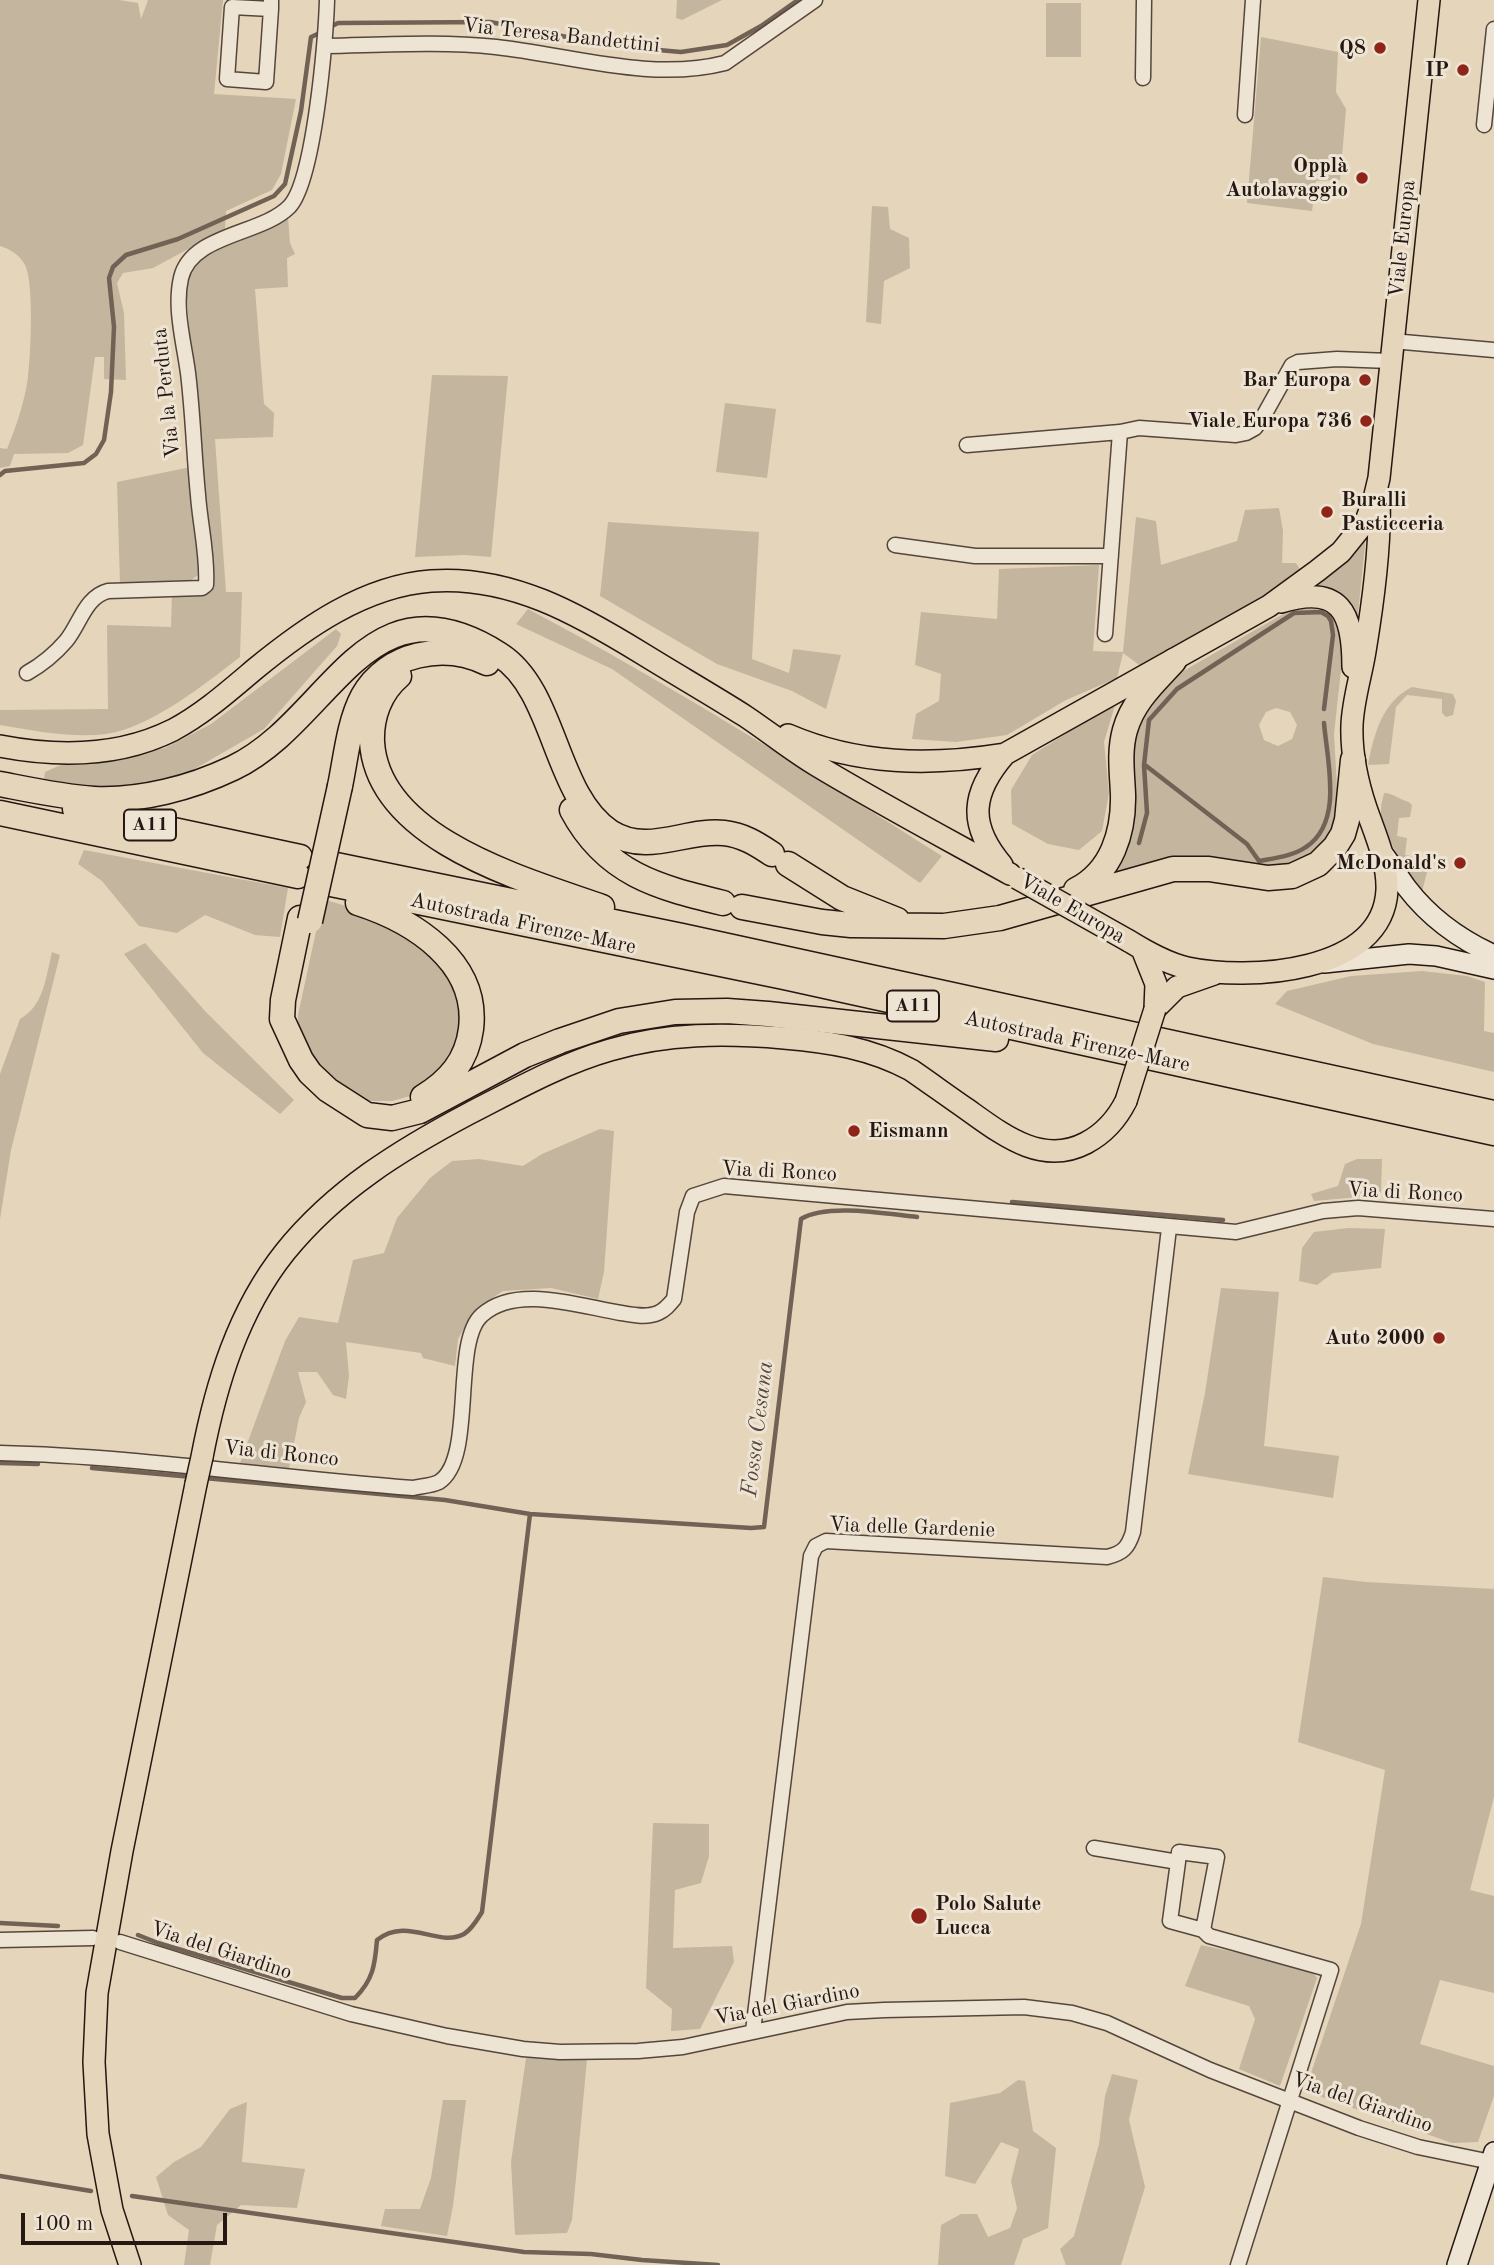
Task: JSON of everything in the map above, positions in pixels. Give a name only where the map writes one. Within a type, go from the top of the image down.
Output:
[{"type":"highway","points":[[0,784],[72,797],[109,799],[186,786],[234,768],[263,750],[291,726],[363,652],[389,636],[432,628],[444,630],[508,679],[516,690],[573,812],[584,830],[618,866],[644,880],[733,905],[822,922],[914,926],[982,923],[1173,869],[1209,869],[1268,878],[1306,872],[1329,854],[1343,834],[1348,820],[1353,760]]},
{"type":"highway","points":[[463,647],[401,674],[392,682],[378,707],[373,722],[373,750],[383,783],[394,798],[427,830],[477,859],[550,889],[682,936]]},
{"type":"highway","points":[[914,926],[842,898],[746,838],[723,833],[640,843],[609,831],[597,822],[580,799],[523,678],[502,656],[463,647],[418,655],[402,661],[377,677],[362,698],[333,784],[305,919],[293,1006],[296,1050],[310,1073],[340,1098],[366,1115],[392,1118],[406,1116],[433,1105],[525,1055],[560,1041],[619,1021],[675,1012],[727,1011],[768,1014],[1117,1051]]},
{"type":"highway","points":[[1031,911],[1080,889],[1101,871],[1108,860],[1121,825],[1123,794],[1120,758],[1128,720],[1141,697],[1174,661]]},
{"type":"highway","name":"A11","points":[[0,793],[298,872],[221,861],[0,813]]},
{"type":"highway","points":[[333,881],[428,938],[446,954],[470,996],[471,1010],[470,1037],[461,1061],[454,1072],[434,1090],[412,1102],[398,1105],[365,1106],[340,1098]]},
{"type":"highway","name":"Autostrada Firenze-Mare","points":[[333,881],[682,936],[1494,1113]]},
{"type":"highway","name":"Autostrada Firenze-Mare","points":[[333,881],[1494,1133]]},
{"type":"main road","name":"Viale Europa","points":[[1354,706],[1365,651],[1378,544],[1379,478],[1429,0]]},
{"type":"main road","name":"Viale Europa","points":[[1379,478],[1366,521],[1350,542],[1317,571],[1269,606],[1005,754],[984,782],[978,810],[979,821],[986,845],[1013,876],[1135,945],[1186,968],[1220,973],[1266,973],[1316,964],[1409,954],[1436,956],[1494,969]]},
{"type":"main road","points":[[0,746],[74,754],[148,741],[196,717],[269,658],[326,618],[384,590],[432,581],[498,586],[540,598],[597,626],[747,718],[817,765],[1013,876]]},
{"type":"main road","name":"Viale Europa","points":[[1269,606],[1314,596],[1329,600],[1342,611],[1348,621],[1352,643],[1353,760],[1381,851],[1387,890],[1384,906],[1376,923],[1358,942],[1316,964]]},
{"type":"main road","points":[[747,718],[832,752],[901,762],[947,762],[1005,754]]},
{"type":"main road","name":"Viale Europa","points":[[1381,851],[1427,911],[1447,928],[1494,955]]},
{"type":"main road","points":[[130,2265],[112,2210],[98,2134],[94,2062],[97,1993],[122,1851],[196,1484],[224,1367],[237,1332],[259,1291],[296,1239],[339,1196],[396,1154],[510,1092],[574,1063],[632,1045],[701,1035],[738,1034],[841,1044],[876,1053],[911,1070],[1007,1137],[1049,1151],[1072,1149],[1097,1136],[1113,1120],[1126,1101],[1155,1009],[1154,976],[1135,945]]},
{"type":"main road","points":[[1155,1009],[1177,987],[1220,973]]},
{"type":"main road","points":[[1457,2265],[1492,2157]]},
{"type":"street","points":[[325,47],[327,0]]},
{"type":"street","name":"Via Teresa Bandettini","points":[[325,47],[389,44],[494,47],[644,69],[708,68],[725,64],[815,0]]},
{"type":"street","points":[[1143,78],[1144,0]]},
{"type":"street","points":[[1245,115],[1253,0]]},
{"type":"street","points":[[271,5],[266,82],[227,79],[232,7],[271,5]]},
{"type":"street","points":[[1484,125],[1494,29]]},
{"type":"street","name":"Via la Perduta","points":[[27,673],[54,654],[68,638],[90,601],[99,594],[108,591],[202,589],[206,585],[190,387],[179,300],[181,277],[187,264],[203,248],[279,215],[291,205],[304,178],[325,47]]},
{"type":"street","points":[[967,445],[1120,432],[1139,428],[1236,435],[1255,428],[1292,365],[1298,362],[1391,351],[1494,350]]},
{"type":"street","points":[[1105,634],[1120,432]]},
{"type":"street","points":[[895,545],[975,556],[1111,556]]},
{"type":"street","name":"Via di Ronco","points":[[0,1453],[58,1454],[400,1487],[432,1485],[441,1480],[450,1469],[458,1444],[470,1340],[480,1316],[503,1301],[522,1297],[627,1314],[656,1315],[674,1299],[687,1212],[692,1196],[724,1186],[1236,1232],[1322,1212],[1359,1208],[1494,1220]]},
{"type":"street","name":"Via delle Gardenie","points":[[753,2031],[811,1556],[816,1546],[825,1541],[1107,1557],[1122,1553],[1129,1545],[1133,1532],[1169,1228]]},
{"type":"street","points":[[1094,1848],[1178,1862]]},
{"type":"street","points":[[1203,1930],[1217,1857],[1179,1852],[1170,1921],[1203,1930],[1209,1936],[1331,1970],[1238,2265]]},
{"type":"street","points":[[0,1940],[93,1938]]},
{"type":"street","name":"Via del Giardino","points":[[120,1942],[351,2014],[447,2036],[523,2049],[560,2052],[682,2047],[847,2012],[1024,2007],[1072,2013],[1107,2023],[1210,2070],[1359,2128],[1418,2147],[1492,2157]]},
{"type":"shaded area","points":[[0,0],[119,0],[138,3],[141,19],[148,0],[223,0],[214,94],[296,99],[281,174],[272,190],[226,211],[225,229],[153,268],[123,273],[117,283],[124,313],[126,380],[104,379],[104,357],[95,357],[83,445],[68,453],[14,454],[10,466],[0,468],[0,448],[7,449],[25,395],[31,319],[30,287],[25,265],[14,253],[0,246]]},
{"type":"shaded area","points":[[677,0],[722,0],[682,20],[676,18]]},
{"type":"shaded area","points":[[1046,3],[1081,3],[1081,57],[1046,57]]},
{"type":"shaded area","points":[[1261,37],[1338,52],[1336,92],[1346,109],[1340,180],[1316,181],[1312,211],[1247,203]]},
{"type":"shaded area","points":[[872,206],[888,207],[890,229],[909,238],[910,268],[884,281],[881,324],[866,322]]},
{"type":"shaded area","points":[[288,217],[290,243],[295,254],[287,258],[288,287],[255,289],[264,404],[274,413],[273,437],[215,439],[226,592],[242,592],[240,657],[176,703],[140,724],[122,730],[80,735],[0,725],[0,710],[108,709],[107,625],[171,627],[172,593],[212,592],[185,278],[194,263],[215,248]]},
{"type":"shaded area","points":[[432,375],[508,376],[491,557],[415,557]]},
{"type":"shaded area","points":[[725,403],[776,409],[767,478],[716,472]]},
{"type":"shaded area","points":[[191,467],[200,568],[198,575],[188,582],[120,585],[117,482]]},
{"type":"shaded area","points":[[1279,508],[1283,531],[1282,563],[1296,563],[1301,571],[1233,615],[1142,667],[1123,653],[1117,678],[1066,700],[1007,735],[956,742],[912,739],[916,714],[939,701],[941,674],[915,665],[921,612],[997,619],[999,569],[1099,565],[1093,651],[1123,652],[1136,517],[1156,521],[1161,565],[1237,541],[1245,510]]},
{"type":"shaded area","points":[[608,522],[759,532],[752,659],[789,673],[793,649],[841,655],[826,709],[792,691],[717,664],[600,596]]},
{"type":"shaded area","points":[[1366,536],[1357,623],[1315,585]]},
{"type":"shaded area","points":[[1310,607],[1328,613],[1335,619],[1344,643],[1334,734],[1338,805],[1336,825],[1326,842],[1296,867],[1116,878],[1114,871],[1133,725],[1171,678],[1291,610]],"holes":[[[1276,708],[1290,712],[1297,725],[1292,739],[1278,746],[1264,740],[1259,725],[1266,712]]]},
{"type":"shaded area","points":[[528,609],[686,697],[942,856],[920,883],[612,669],[516,624]]},
{"type":"shaded area","points":[[336,629],[341,634],[337,646],[264,729],[191,771],[136,787],[82,790],[44,780],[45,772],[63,764],[165,748],[211,724]]},
{"type":"shaded area","points":[[1412,687],[1453,694],[1456,701],[1453,715],[1446,717],[1442,713],[1442,699],[1407,695],[1396,707],[1389,764],[1368,765],[1373,742],[1386,710],[1402,693]]},
{"type":"shaded area","points":[[1116,702],[1104,742],[1109,793],[1102,831],[1079,850],[1048,844],[1012,824],[1011,790],[1032,755]]},
{"type":"shaded area","points":[[1384,793],[1412,805],[1410,817],[1399,818],[1397,836],[1407,838],[1405,855],[1422,858],[1427,872],[1422,892],[1396,852],[1385,829],[1381,809]]},
{"type":"shaded area","points":[[84,850],[288,888],[280,937],[255,935],[205,915],[177,933],[139,926],[102,881],[78,864]]},
{"type":"shaded area","points":[[323,899],[382,917],[415,934],[459,982],[461,1047],[418,1094],[392,1101],[366,1101],[312,1065],[298,1028],[298,1015]]},
{"type":"shaded area","points":[[145,943],[205,1011],[294,1100],[280,1114],[203,1053],[124,954]]},
{"type":"shaded area","points":[[52,952],[60,955],[11,1150],[0,1219],[0,1074],[20,1019],[39,998]]},
{"type":"shaded area","points":[[1422,971],[1467,976],[1485,982],[1484,1031],[1494,1033],[1494,1072],[1373,1044],[1275,1004],[1287,991],[1351,976]]},
{"type":"shaded area","points":[[600,1129],[614,1131],[604,1272],[598,1299],[551,1288],[503,1291],[475,1310],[458,1339],[455,1366],[423,1358],[421,1353],[346,1342],[349,1376],[346,1399],[333,1395],[317,1372],[298,1372],[306,1402],[299,1418],[289,1469],[240,1463],[285,1341],[299,1317],[338,1323],[353,1260],[384,1253],[397,1218],[430,1178],[452,1161],[479,1159],[523,1166],[542,1154]]},
{"type":"shaded area","points":[[1357,1159],[1382,1159],[1381,1195],[1314,1201],[1311,1194],[1338,1186],[1345,1164]]},
{"type":"shaded area","points":[[1348,1228],[1385,1229],[1381,1268],[1333,1273],[1317,1285],[1299,1281],[1302,1248],[1314,1232]]},
{"type":"shaded area","points":[[1221,1288],[1279,1292],[1264,1446],[1339,1456],[1333,1498],[1188,1474],[1205,1393]]},
{"type":"shaded area","points":[[1323,1577],[1494,1589],[1494,1797],[1470,1890],[1494,1896],[1494,1993],[1440,1980],[1420,2044],[1494,2066],[1494,2096],[1478,2142],[1452,2143],[1305,2091],[1361,1924],[1385,1770],[1298,1742]]},
{"type":"shaded area","points":[[653,1823],[709,1824],[709,1856],[701,1883],[675,1890],[673,1948],[732,1946],[734,1962],[700,2029],[671,2031],[672,2009],[646,1988]]},
{"type":"shaded area","points":[[1201,1945],[1309,1968],[1317,1978],[1280,2086],[1239,2069],[1255,2019],[1249,2006],[1185,1986]]},
{"type":"shaded area","points":[[526,2058],[587,2059],[572,2220],[567,2233],[515,2235],[511,2162]]},
{"type":"shaded area","points":[[1112,2074],[1138,2080],[1129,2120],[1145,2187],[1121,2265],[1066,2265],[1060,2249],[1074,2236],[1099,2144],[1105,2096]]},
{"type":"shaded area","points":[[1018,2080],[1025,2081],[1033,2131],[1056,2148],[1048,2228],[1023,2239],[1014,2265],[938,2265],[941,2225],[961,2214],[977,2214],[988,2237],[1010,2228],[1017,2208],[1011,2181],[1019,2149],[1001,2142],[975,2184],[945,2176],[950,2103],[1000,2093]]},
{"type":"shaded area","points":[[443,2100],[466,2100],[447,2236],[381,2226],[385,2209],[420,2209],[431,2178]]},
{"type":"shaded area","points":[[247,2102],[242,2162],[305,2169],[297,2208],[241,2205],[217,2225],[210,2265],[184,2265],[189,2230],[168,2215],[156,2177],[174,2162],[201,2147],[230,2109]]},
{"type":"waterway","points":[[330,27],[338,23],[490,22],[613,46],[681,52],[727,45],[761,26],[798,0]]},
{"type":"waterway","points":[[0,475],[5,471],[84,463],[96,454],[104,440],[111,392],[114,327],[109,278],[113,267],[126,255],[178,239],[274,196],[285,184],[301,111],[311,37],[322,32]]},
{"type":"waterway","points":[[1139,843],[1147,813],[1144,765],[1149,720],[1177,689],[1294,613],[1321,612],[1331,621],[1333,635],[1324,709]]},
{"type":"waterway","points":[[1145,765],[1247,844],[1259,861],[1284,856],[1306,847],[1318,836],[1325,822],[1329,807],[1330,772],[1324,723]]},
{"type":"waterway","name":"Fossa Cesana","points":[[1012,1202],[1223,1220]]},
{"type":"waterway","name":"Fossa Cesana","points":[[204,1478],[445,1500],[530,1514],[764,1527],[801,1219],[812,1214],[841,1211],[917,1217]]},
{"type":"waterway","points":[[0,1463],[38,1464]]},
{"type":"waterway","points":[[92,1468],[192,1477]]},
{"type":"waterway","points":[[138,1935],[342,1998],[355,1998],[372,1972],[377,1940],[389,1933],[400,1931],[454,1937],[469,1930],[482,1912],[530,1514]]},
{"type":"waterway","points":[[0,1923],[58,1926]]},
{"type":"waterway","points":[[0,2176],[91,2191]]},
{"type":"waterway","points":[[132,2196],[524,2252],[591,2254],[718,2265]]},
{"type":"place","name":"Q8","points":[[1380,48]]},
{"type":"place","name":"IP","points":[[1463,70]]},
{"type":"place","name":"Opplà Autolavaggio","points":[[1362,178]]},
{"type":"place","name":"Bar Europa","points":[[1365,380]]},
{"type":"place","name":"Viale Europa 736","points":[[1366,421]]},
{"type":"place","name":"Buralli Pasticceria","points":[[1327,512]]},
{"type":"place","name":"McDonald's","points":[[1460,863]]},
{"type":"place","name":"Eismann","points":[[854,1131]]},
{"type":"place","name":"Auto 2000","points":[[1439,1338]]},
{"type":"place","name":"Polo Salute Lucca","points":[[919,1916]]}]
